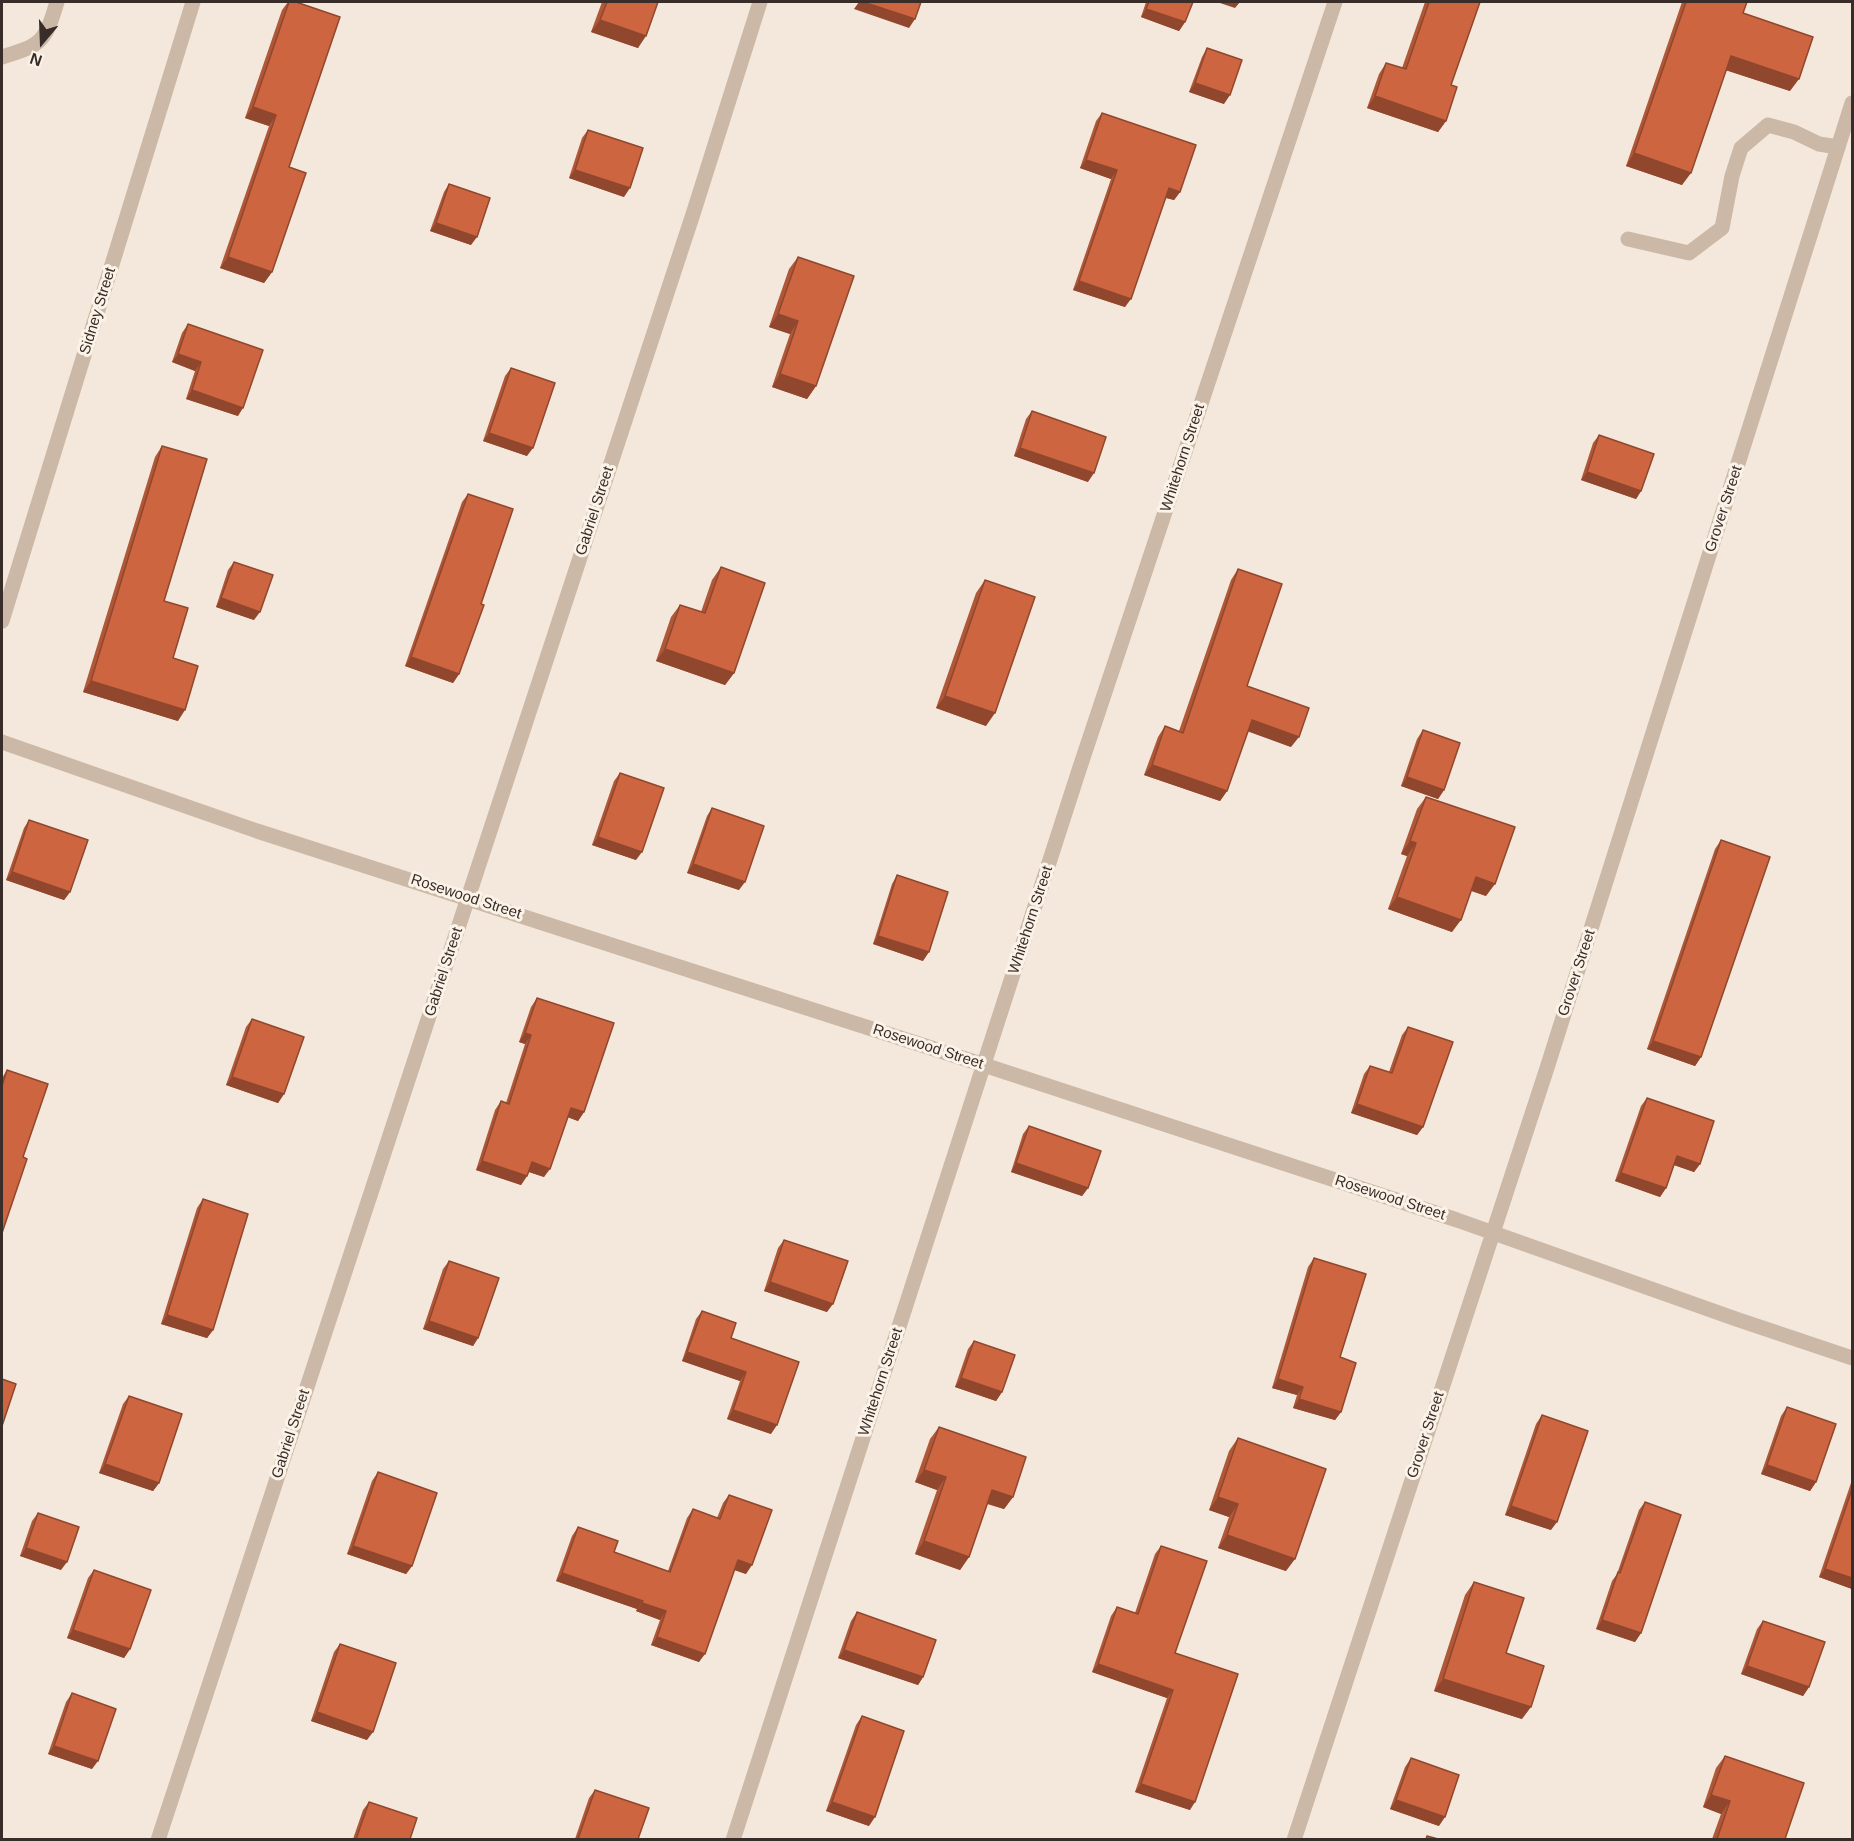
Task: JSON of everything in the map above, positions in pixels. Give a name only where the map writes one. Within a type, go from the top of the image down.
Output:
[{"type":"street","points":[[2,57],[30,48],[48,32],[57,2]]},
{"type":"street","name":"Sidney Street","points":[[2,621],[193,2]]},
{"type":"street","name":"Gabriel Street","points":[[158,1839],[694,211],[760,2]]},
{"type":"street","name":"Whitehorn Street","points":[[733,1839],[1079,770],[1335,2]]},
{"type":"street","name":"Grover Street","points":[[1294,1839],[1547,1068],[1852,103]]},
{"type":"street","points":[[1628,239],[1689,253],[1722,228],[1732,176],[1741,148],[1768,125],[1794,132],[1819,144],[1838,147]]},
{"type":"street","name":"Rosewood Street","points":[[2,742],[257,831],[1458,1220],[1852,1358]]},
{"type":"building","points":[[289,2],[296,2],[340,17],[289,167],[306,173],[272,272],[228,257],[276,115],[253,107]]},
{"type":"building","points":[[607,2],[658,2],[646,36],[600,20]]},
{"type":"building","points":[[863,2],[921,2],[915,19]]},
{"type":"building","points":[[1149,2],[1193,2],[1185,22],[1146,9]]},
{"type":"building","points":[[1429,2],[1480,2],[1451,85],[1457,87],[1446,121],[1375,96],[1386,63],[1406,69]]},
{"type":"building","points":[[1686,2],[1747,2],[1743,13],[1813,37],[1799,79],[1731,56],[1691,173],[1634,153]]},
{"type":"building","points":[[1207,48],[1242,60],[1230,95],[1195,83]]},
{"type":"building","points":[[1102,113],[1196,145],[1180,192],[1169,188],[1131,299],[1079,281],[1117,170],[1086,160]]},
{"type":"building","points":[[588,130],[643,148],[630,188],[575,170]]},
{"type":"building","points":[[449,184],[490,198],[477,237],[436,223]]},
{"type":"building","points":[[798,257],[854,276],[816,386],[780,374],[798,321],[778,314]]},
{"type":"building","points":[[188,324],[263,350],[243,408],[192,390],[201,362],[178,354]]},
{"type":"building","points":[[511,368],[555,383],[533,448],[489,433]]},
{"type":"building","points":[[1032,411],[1106,437],[1094,473],[1020,448]]},
{"type":"building","points":[[1599,435],[1654,454],[1641,491],[1587,472]]},
{"type":"building","points":[[162,446],[207,459],[164,601],[188,608],[173,658],[198,666],[185,710],[91,681]]},
{"type":"building","points":[[468,494],[513,509],[481,604],[484,605],[459,674],[411,657]]},
{"type":"building","points":[[234,562],[273,575],[260,612],[221,598]]},
{"type":"building","points":[[721,567],[765,583],[734,673],[665,649],[680,605],[705,613]]},
{"type":"building","points":[[1238,569],[1282,584],[1247,686],[1309,708],[1299,737],[1252,720],[1227,791],[1152,765],[1165,726],[1183,733]]},
{"type":"building","points":[[985,580],[1035,597],[995,713],[945,696]]},
{"type":"building","points":[[1423,730],[1460,743],[1444,790],[1407,777]]},
{"type":"building","points":[[620,773],[664,788],[642,852],[598,837]]},
{"type":"building","points":[[1426,797],[1515,827],[1495,884],[1476,877],[1461,920],[1397,897],[1416,843],[1410,841]]},
{"type":"building","points":[[712,808],[764,826],[745,882],[693,864]]},
{"type":"building","points":[[29,820],[88,840],[70,892],[12,872]]},
{"type":"building","points":[[1721,840],[1770,857],[1701,1057],[1653,1041]]},
{"type":"building","points":[[897,875],[948,892],[929,952],[878,936]]},
{"type":"building","points":[[537,998],[614,1023],[584,1112],[571,1108],[550,1169],[532,1162],[527,1176],[482,1161],[501,1101],[509,1104],[531,1035],[525,1033]]},
{"type":"building","points":[[252,1019],[304,1037],[284,1094],[232,1077]]},
{"type":"building","points":[[1408,1027],[1453,1042],[1423,1127],[1357,1104],[1370,1066],[1392,1073]]},
{"type":"building","points":[[7,1070],[48,1084],[23,1157],[27,1159],[2,1233],[2,1086]]},
{"type":"building","points":[[1647,1098],[1714,1121],[1700,1164],[1677,1156],[1666,1188],[1621,1173]]},
{"type":"building","points":[[1029,1126],[1101,1151],[1088,1188],[1016,1163]]},
{"type":"building","points":[[203,1199],[248,1214],[213,1330],[167,1315]]},
{"type":"building","points":[[784,1240],[848,1261],[833,1304],[770,1282]]},
{"type":"building","points":[[1314,1258],[1366,1274],[1340,1357],[1356,1363],[1341,1412],[1299,1399],[1303,1387],[1278,1379]]},
{"type":"building","points":[[449,1261],[499,1278],[478,1338],[429,1321]]},
{"type":"building","points":[[702,1311],[736,1323],[731,1338],[799,1362],[777,1425],[733,1410],[746,1372],[687,1352]]},
{"type":"building","points":[[974,1341],[1015,1355],[1002,1392],[961,1378]]},
{"type":"building","points":[[2,1379],[16,1384],[2,1426]]},
{"type":"building","points":[[129,1396],[182,1414],[159,1483],[105,1464]]},
{"type":"building","points":[[1787,1407],[1836,1424],[1816,1482],[1767,1465]]},
{"type":"building","points":[[1542,1415],[1588,1431],[1557,1522],[1511,1506]]},
{"type":"building","points":[[939,1427],[1026,1457],[1013,1497],[992,1490],[969,1557],[924,1541],[946,1477],[924,1470]]},
{"type":"building","points":[[1238,1438],[1326,1469],[1295,1559],[1227,1535],[1238,1504],[1218,1497]]},
{"type":"building","points":[[378,1472],[437,1493],[412,1566],[353,1546]]},
{"type":"building","points":[[1852,1489],[1852,1578],[1825,1569]]},
{"type":"building","points":[[729,1495],[772,1510],[752,1565],[738,1560],[705,1654],[657,1637],[666,1611],[562,1573],[578,1527],[618,1541],[614,1552],[670,1572],[693,1509],[720,1519]]},
{"type":"building","points":[[1645,1502],[1681,1515],[1641,1633],[1602,1620]]},
{"type":"building","points":[[38,1513],[79,1527],[67,1562],[26,1548]]},
{"type":"building","points":[[1161,1546],[1207,1561],[1175,1653],[1238,1674],[1195,1802],[1141,1784],[1173,1690],[1098,1664],[1117,1607],[1138,1614]]},
{"type":"building","points":[[94,1570],[151,1590],[130,1649],[73,1630]]},
{"type":"building","points":[[1474,1582],[1524,1598],[1506,1653],[1544,1666],[1531,1707],[1443,1679]]},
{"type":"building","points":[[857,1612],[936,1640],[923,1677],[844,1650]]},
{"type":"building","points":[[1763,1621],[1825,1642],[1809,1687],[1747,1666]]},
{"type":"building","points":[[340,1644],[396,1663],[373,1732],[317,1712]]},
{"type":"building","points":[[72,1693],[116,1709],[98,1761],[54,1746]]},
{"type":"building","points":[[862,1716],[904,1731],[875,1817],[832,1802]]},
{"type":"building","points":[[1725,1756],[1804,1783],[1785,1839],[1717,1839],[1730,1801],[1711,1795]]},
{"type":"building","points":[[1411,1758],[1459,1775],[1445,1817],[1396,1800]]},
{"type":"building","points":[[595,1790],[649,1808],[638,1839],[578,1839]]},
{"type":"building","points":[[369,1802],[417,1818],[410,1839],[356,1839]]}]
